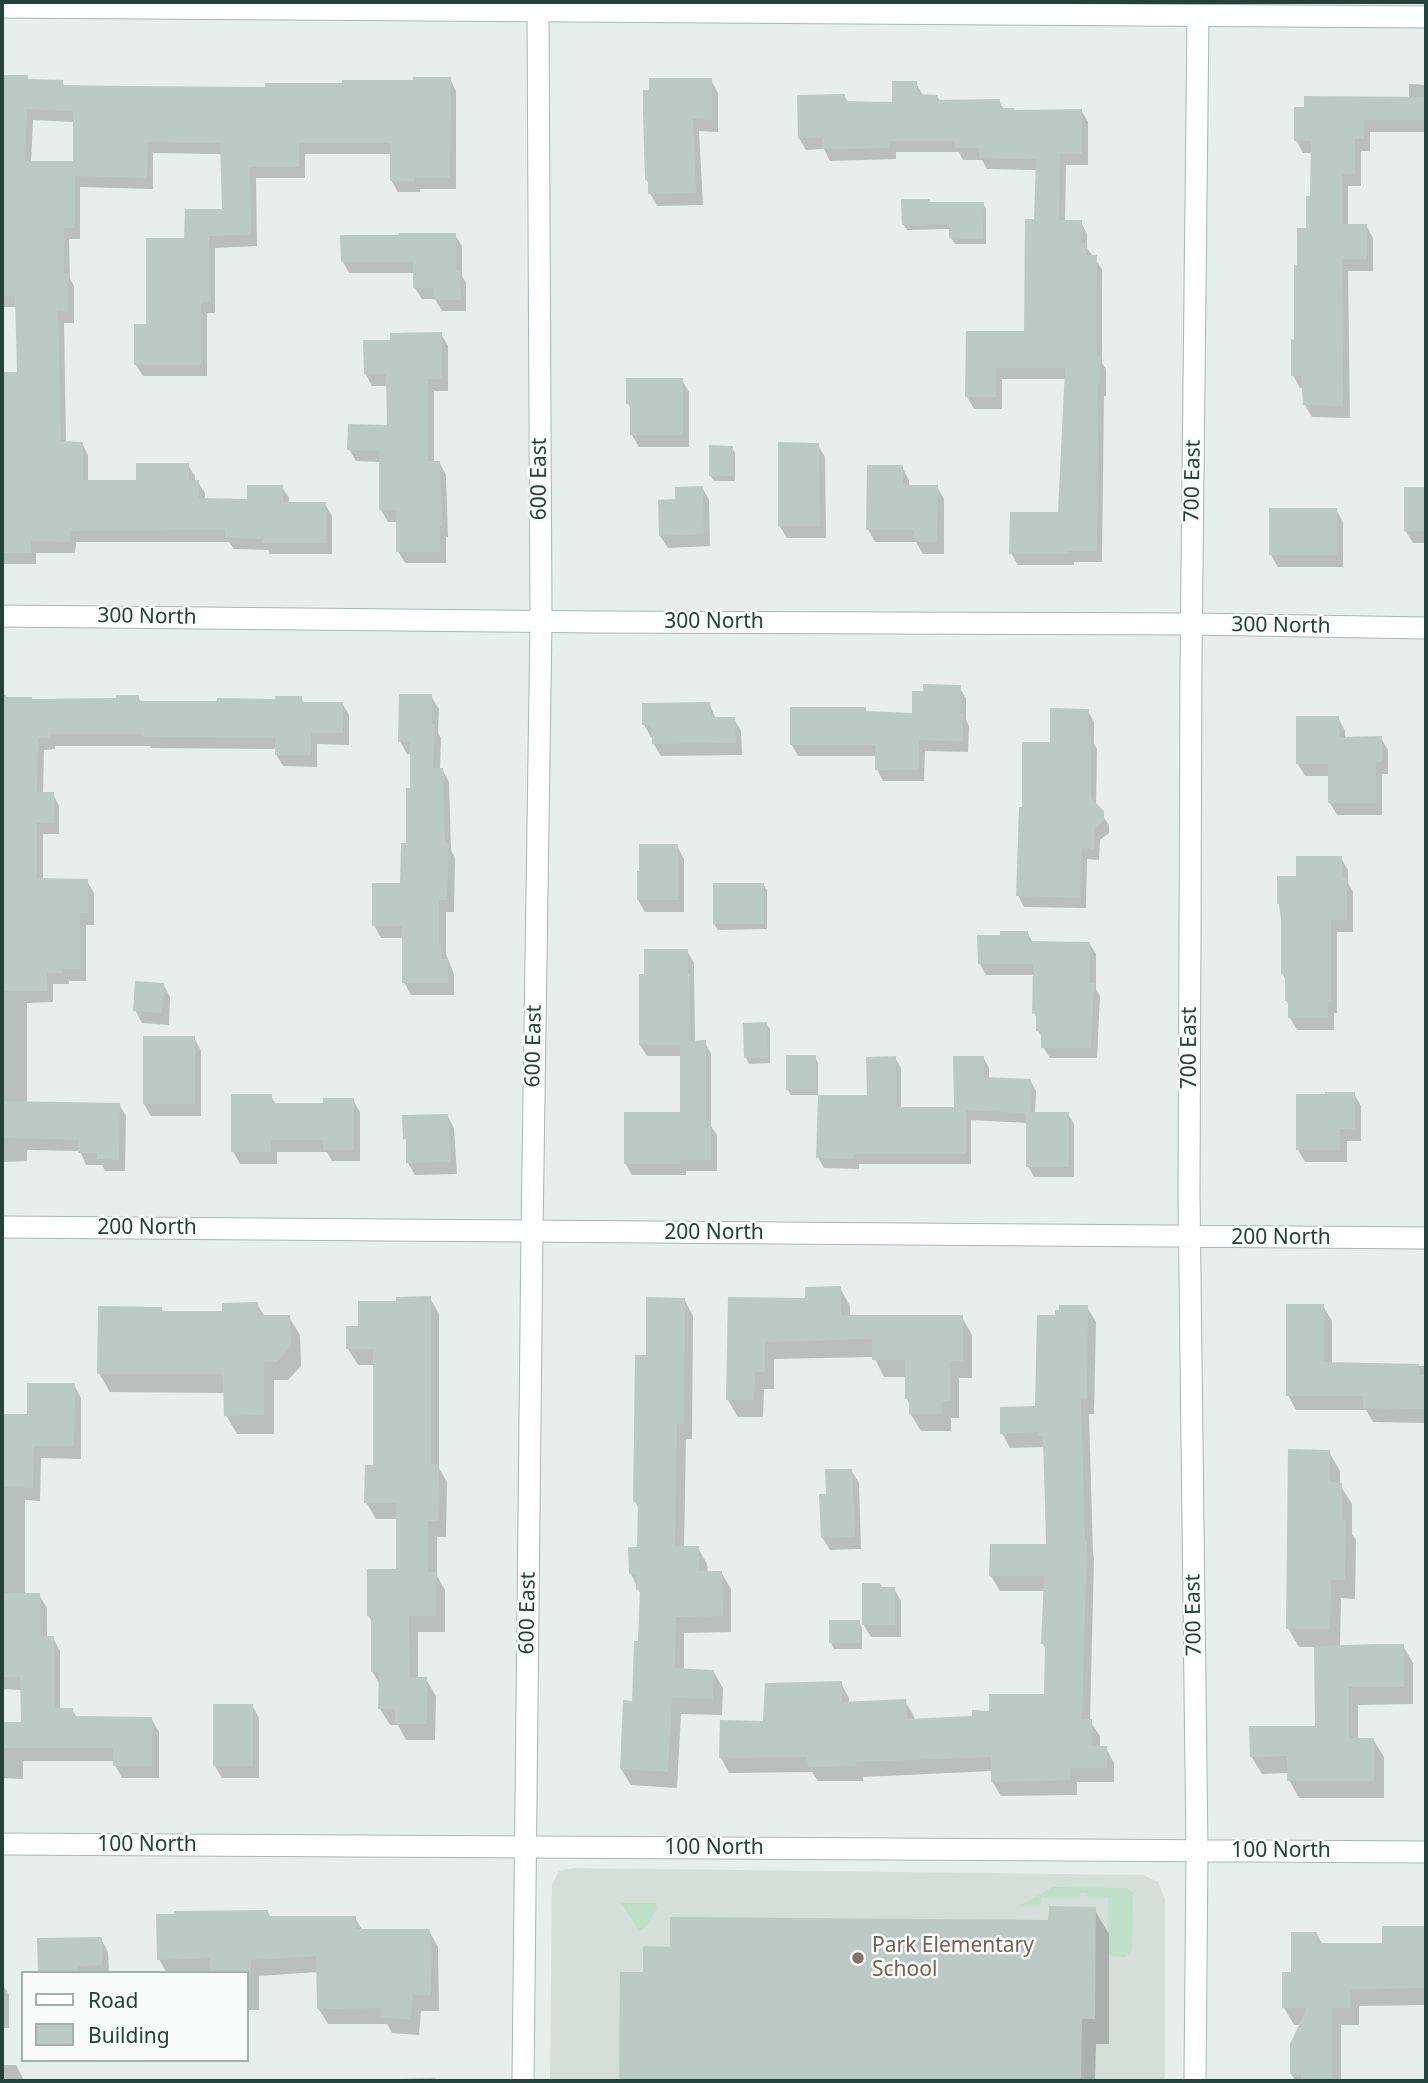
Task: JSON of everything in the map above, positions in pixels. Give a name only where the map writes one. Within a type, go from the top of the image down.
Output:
[{"type":"street","points":[[2,7],[431,6],[538,11],[1048,8],[1198,16],[1426,17]]},
{"type":"street","name":"600 East","points":[[523,2081],[541,621],[538,11]]},
{"type":"street","name":"700 East","points":[[1195,2081],[1197,1851],[1189,1237],[1198,16]]},
{"type":"street","name":"300 North","points":[[2,616],[1426,628]]},
{"type":"street","name":"200 North","points":[[2,1227],[1426,1238]]},
{"type":"street","name":"100 North","points":[[2,1844],[1426,1852]]},
{"type":"shaded area","name":"Park Elementary School","points":[[573,1868],[1143,1875],[1158,1882],[1165,1899],[1165,2081],[550,2081],[552,1885],[559,1871]]},
{"type":"green space","points":[[1053,1887],[1127,1888],[1133,1893],[1132,1950],[1125,1957],[1111,1956],[1108,1953],[1108,1898],[1088,1898],[1087,1893],[1080,1893],[1080,1898],[1041,1898],[1040,1906],[1018,1906]]},
{"type":"green space","points":[[621,1903],[656,1903],[657,1908],[646,1927],[639,1931]]},
{"type":"building","points":[[2,75],[28,75],[28,79],[63,80],[63,85],[265,87],[265,83],[342,83],[342,80],[451,77],[450,178],[390,181],[390,143],[299,143],[299,167],[250,167],[251,235],[209,236],[209,302],[201,302],[201,365],[134,365],[134,324],[146,324],[146,238],[184,238],[185,209],[222,209],[220,143],[148,142],[147,178],[75,176],[75,228],[64,228],[64,273],[69,273],[68,312],[58,311],[61,441],[83,442],[83,480],[136,480],[136,463],[189,463],[189,480],[199,480],[199,498],[247,499],[247,485],[283,485],[283,502],[326,502],[326,543],[262,543],[262,539],[225,538],[225,530],[70,531],[70,542],[31,541],[31,553],[2,553],[2,372],[17,372],[15,296],[2,296]],"holes":[[[27,109],[73,111],[73,161],[25,161]]]},
{"type":"building","points":[[649,78],[712,78],[712,120],[693,119],[696,193],[648,194],[648,179],[645,180],[643,90],[649,90]]},
{"type":"building","points":[[892,81],[917,81],[917,94],[938,95],[938,100],[1000,99],[1000,108],[1014,110],[1082,109],[1082,154],[1060,154],[1059,220],[1082,220],[1081,243],[1086,243],[1086,255],[1097,255],[1096,332],[1097,356],[1100,356],[1100,384],[1097,551],[1009,554],[1010,512],[1058,512],[1065,368],[996,368],[996,397],[965,397],[966,331],[1024,331],[1025,219],[1034,219],[1036,159],[979,158],[979,148],[955,148],[955,141],[890,141],[890,148],[822,149],[822,138],[798,138],[797,95],[845,94],[845,101],[892,102]]},
{"type":"building","points":[[1304,96],[1426,97],[1426,120],[1364,120],[1364,139],[1355,139],[1355,174],[1342,174],[1342,224],[1367,224],[1367,259],[1342,259],[1343,406],[1303,405],[1301,376],[1291,376],[1297,228],[1306,228],[1306,196],[1310,196],[1311,141],[1294,141],[1294,107],[1304,107]]},
{"type":"building","points":[[901,199],[984,202],[983,239],[949,238],[949,224],[902,225]]},
{"type":"building","points":[[456,233],[456,270],[460,270],[461,300],[434,300],[434,288],[413,288],[413,262],[341,262],[340,235]]},
{"type":"building","points":[[442,332],[442,379],[428,379],[428,461],[440,461],[440,552],[396,552],[396,510],[379,510],[379,451],[347,450],[348,424],[387,425],[386,374],[364,374],[363,340],[390,340],[390,333]]},
{"type":"building","points":[[626,378],[683,378],[683,435],[630,435],[630,404],[626,404]]},
{"type":"building","points":[[778,442],[819,443],[820,526],[778,526]]},
{"type":"building","points":[[709,445],[733,446],[733,476],[709,476]]},
{"type":"building","points":[[867,465],[903,465],[903,485],[938,485],[937,542],[914,542],[914,530],[866,530]]},
{"type":"building","points":[[703,486],[704,534],[659,536],[658,500],[675,499],[675,487]]},
{"type":"building","points":[[1404,487],[1426,487],[1426,531],[1404,531]]},
{"type":"building","points":[[1269,508],[1337,508],[1337,555],[1269,555]]},
{"type":"building","points":[[923,684],[961,685],[963,741],[919,740],[919,770],[875,770],[875,745],[790,745],[790,707],[866,707],[866,711],[912,713],[912,691],[923,691]]},
{"type":"building","points":[[399,694],[432,694],[432,724],[435,724],[433,768],[443,768],[445,843],[449,843],[447,900],[439,900],[439,944],[442,944],[442,959],[448,959],[448,983],[402,983],[402,926],[372,926],[372,883],[400,883],[401,843],[406,843],[406,788],[410,788],[410,742],[398,742]]},
{"type":"building","points":[[116,695],[139,695],[139,701],[217,701],[217,698],[275,699],[275,696],[302,696],[302,702],[343,702],[343,733],[311,733],[311,755],[275,755],[275,738],[49,734],[49,738],[38,738],[37,792],[54,792],[54,823],[37,823],[37,878],[88,879],[88,913],[80,913],[80,969],[47,973],[47,991],[2,991],[2,697],[116,698]]},
{"type":"building","points":[[710,702],[711,717],[735,717],[736,743],[652,744],[651,725],[642,725],[642,703]]},
{"type":"building","points":[[1050,708],[1089,709],[1091,798],[1104,811],[1104,821],[1094,829],[1094,849],[1082,848],[1080,898],[1016,896],[1019,807],[1022,807],[1022,742],[1050,742]]},
{"type":"building","points":[[1296,716],[1339,716],[1339,737],[1382,736],[1382,762],[1376,762],[1376,803],[1328,803],[1328,764],[1296,764]]},
{"type":"building","points":[[639,844],[678,844],[678,900],[637,900]]},
{"type":"building","points":[[1296,856],[1342,856],[1342,877],[1347,877],[1347,920],[1331,920],[1331,1001],[1328,1001],[1328,1018],[1288,1018],[1285,974],[1281,974],[1281,920],[1277,904],[1277,876],[1296,876]]},
{"type":"building","points":[[713,883],[764,883],[764,924],[713,924]]},
{"type":"building","points":[[1000,931],[1028,931],[1028,941],[1090,942],[1090,983],[1094,983],[1091,1048],[1041,1048],[1041,1031],[1036,1031],[1036,1014],[1032,1014],[1033,964],[978,964],[977,935],[1000,935]]},
{"type":"building","points":[[644,949],[688,949],[689,1041],[706,1040],[706,1121],[711,1121],[711,1160],[680,1160],[680,1164],[624,1164],[624,1112],[680,1112],[680,1045],[639,1045],[639,974],[644,974]]},
{"type":"building","points":[[135,981],[164,983],[162,1013],[133,1011]]},
{"type":"building","points":[[767,1022],[768,1058],[744,1058],[743,1023]]},
{"type":"building","points":[[143,1036],[195,1036],[195,1104],[143,1104]]},
{"type":"building","points":[[786,1055],[816,1055],[816,1090],[786,1090]]},
{"type":"building","points":[[896,1056],[896,1107],[954,1107],[953,1056],[984,1056],[984,1077],[1031,1079],[1030,1112],[1069,1112],[1069,1167],[1026,1167],[1026,1113],[966,1110],[966,1154],[854,1154],[853,1159],[816,1158],[818,1095],[867,1095],[866,1057]]},
{"type":"building","points":[[1355,1092],[1355,1129],[1340,1129],[1340,1150],[1296,1150],[1296,1094]]},
{"type":"building","points":[[231,1094],[272,1094],[272,1103],[323,1103],[323,1098],[354,1098],[354,1150],[323,1150],[323,1140],[271,1140],[271,1152],[231,1152]]},
{"type":"building","points":[[2,1101],[120,1103],[119,1160],[97,1159],[97,1153],[78,1153],[78,1140],[2,1138]]},
{"type":"building","points":[[448,1114],[451,1162],[406,1163],[402,1115]]},
{"type":"building","points":[[841,1286],[841,1315],[963,1315],[963,1361],[950,1361],[950,1401],[942,1401],[942,1414],[909,1414],[909,1399],[905,1399],[905,1360],[872,1360],[872,1339],[765,1342],[765,1372],[755,1372],[754,1400],[726,1400],[728,1297],[805,1298],[805,1287]]},
{"type":"building","points":[[431,1296],[431,1464],[439,1464],[438,1521],[428,1521],[428,1572],[436,1572],[436,1616],[409,1616],[410,1677],[427,1677],[427,1724],[395,1724],[395,1709],[378,1709],[379,1672],[371,1672],[371,1616],[367,1616],[367,1569],[396,1569],[396,1503],[364,1503],[365,1465],[373,1465],[373,1349],[346,1349],[346,1326],[358,1326],[358,1301],[396,1301],[396,1297]]},
{"type":"building","points":[[646,1297],[685,1298],[684,1424],[677,1424],[675,1546],[699,1546],[699,1571],[722,1571],[723,1616],[676,1617],[675,1668],[714,1670],[713,1699],[672,1698],[668,1772],[620,1769],[623,1700],[632,1701],[634,1641],[638,1641],[640,1590],[636,1590],[636,1574],[629,1574],[628,1547],[637,1547],[638,1501],[633,1502],[635,1355],[646,1355]]},
{"type":"building","points":[[258,1302],[259,1315],[290,1315],[291,1346],[277,1362],[264,1362],[264,1415],[224,1416],[223,1374],[97,1374],[98,1306],[162,1307],[162,1311],[222,1311],[222,1303]]},
{"type":"building","points":[[1286,1304],[1324,1304],[1324,1362],[1419,1364],[1419,1375],[1426,1375],[1426,1409],[1363,1408],[1363,1396],[1286,1396]]},
{"type":"building","points":[[1059,1305],[1088,1305],[1087,1400],[1081,1399],[1087,1541],[1082,1719],[1092,1719],[1092,1746],[1107,1746],[1107,1768],[1070,1768],[1070,1780],[991,1782],[991,1757],[856,1762],[856,1766],[808,1767],[807,1757],[719,1758],[720,1720],[763,1721],[765,1683],[842,1681],[842,1702],[906,1699],[907,1719],[972,1716],[972,1710],[989,1711],[989,1694],[1044,1694],[1045,1644],[1041,1644],[1044,1576],[989,1576],[990,1544],[1046,1544],[1043,1436],[1037,1436],[1037,1432],[1000,1434],[1000,1407],[1035,1406],[1037,1315],[1055,1315]]},
{"type":"building","points":[[27,1383],[75,1383],[74,1446],[34,1446],[33,1488],[2,1487],[2,1414],[27,1414]]},
{"type":"building","points":[[1288,1449],[1330,1450],[1330,1482],[1342,1483],[1342,1520],[1346,1520],[1345,1580],[1331,1580],[1330,1629],[1286,1629]]},
{"type":"building","points":[[825,1469],[852,1469],[855,1537],[821,1538],[819,1494],[826,1494]]},
{"type":"building","points":[[862,1583],[880,1583],[882,1587],[895,1587],[895,1625],[862,1625]]},
{"type":"building","points":[[2,1593],[40,1593],[41,1636],[54,1636],[55,1708],[73,1708],[73,1716],[152,1717],[152,1766],[113,1766],[113,1748],[2,1748],[2,1722],[21,1722],[20,1677],[2,1677]]},
{"type":"building","points":[[829,1620],[860,1620],[860,1643],[829,1643]]},
{"type":"building","points":[[1404,1644],[1404,1687],[1349,1687],[1349,1738],[1374,1738],[1374,1781],[1287,1781],[1287,1756],[1250,1757],[1249,1726],[1315,1726],[1314,1646]]},
{"type":"building","points":[[213,1704],[253,1704],[253,1766],[213,1766]]},
{"type":"building","points":[[1049,1906],[1096,1907],[1095,2019],[1082,2019],[1081,2081],[619,2081],[620,1972],[643,1972],[643,1946],[670,1947],[670,1917],[1048,1920]]},
{"type":"building","points":[[268,1910],[268,1916],[356,1916],[356,1929],[430,1929],[431,1995],[413,1995],[411,2020],[381,2017],[382,2008],[317,2009],[316,1956],[251,1960],[251,1973],[210,1971],[210,1958],[157,1960],[156,1914],[174,1914],[174,1911]]},
{"type":"building","points":[[1382,1926],[1426,1926],[1426,1988],[1350,1989],[1350,2008],[1332,2008],[1332,2081],[1301,2081],[1301,2074],[1290,2074],[1290,2044],[1307,2008],[1282,2008],[1282,1972],[1291,1972],[1291,1932],[1317,1932],[1317,1943],[1382,1943]]},
{"type":"building","points":[[102,1937],[102,1965],[78,1966],[78,1971],[38,1971],[37,1938]]},
{"type":"place","name":"Park Elementary School","points":[[858,1958]]}]
